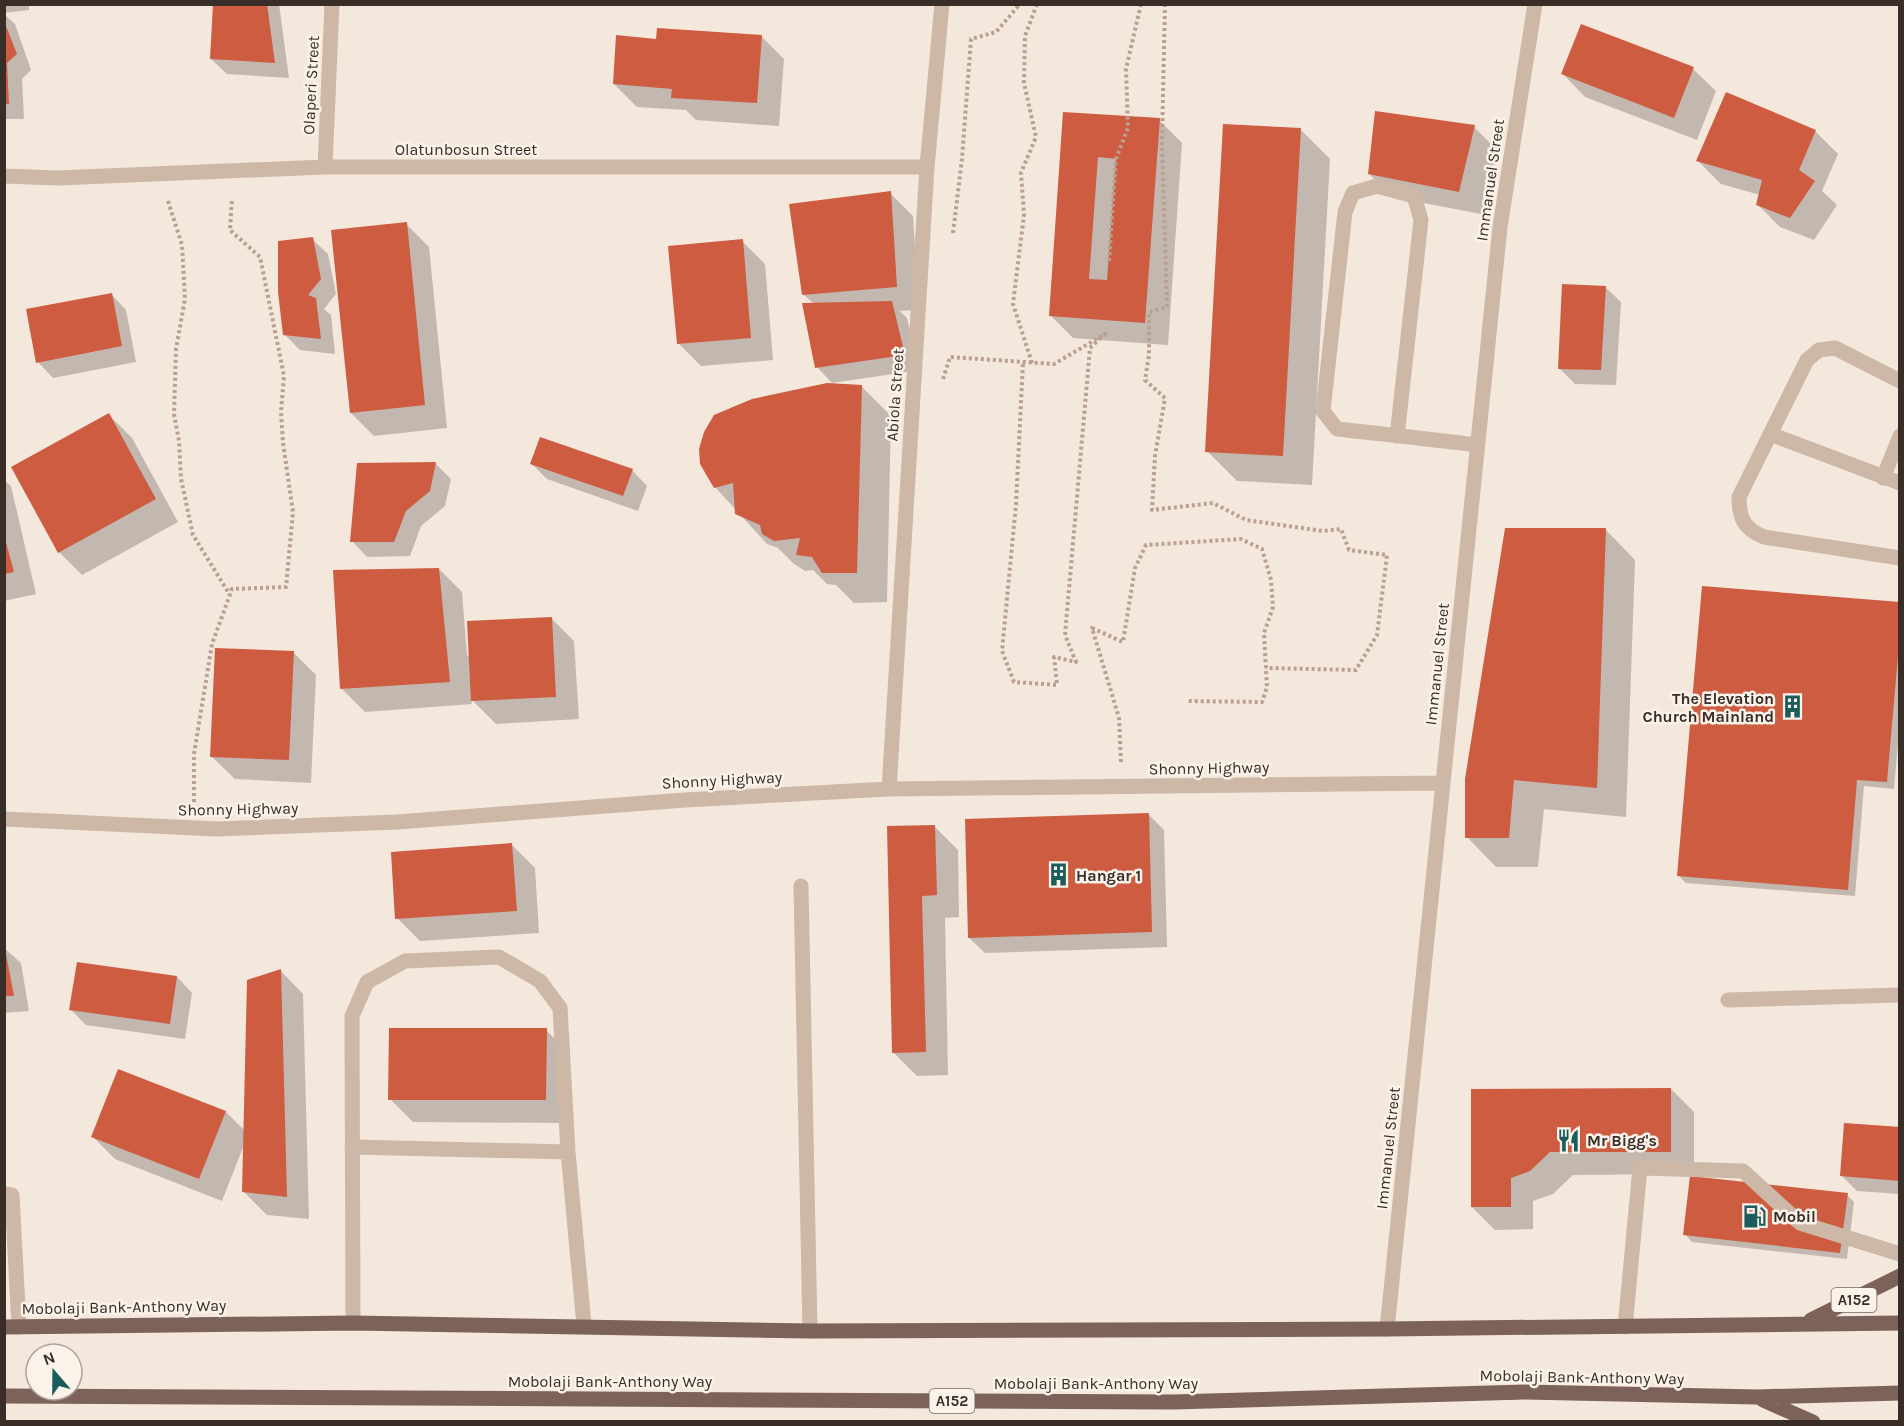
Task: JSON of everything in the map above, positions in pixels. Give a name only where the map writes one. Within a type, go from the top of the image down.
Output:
[{"type":"main road","name":"A152","points":[[1808,1322],[1899,1275]]},
{"type":"main road","name":"Mobolaji Bank-Anthony Way","points":[[12,1327],[353,1323],[584,1325],[810,1331],[1387,1329],[1625,1327],[1808,1322],[1899,1323]]},
{"type":"main road","name":"Mobolaji Bank-Anthony Way","points":[[4,1396],[1161,1402],[1525,1392],[1757,1397],[1899,1393]]},
{"type":"main road","name":"A152","points":[[1757,1397],[1813,1422]]},
{"type":"street","name":"Olaperi Street","points":[[325,166],[332,4]]},
{"type":"street","name":"Abiola Street","points":[[889,789],[927,167],[942,4]]},
{"type":"street","name":"Immanuel Street","points":[[1387,1329],[1500,227],[1535,4]]},
{"type":"street","name":"Olatunbosun Street","points":[[4,176],[57,178],[325,166],[927,167]]},
{"type":"street","points":[[1397,436],[1421,220],[1414,196],[1377,186],[1353,193],[1345,212],[1323,411],[1336,429],[1397,436],[1477,445]]},
{"type":"street","points":[[1899,381],[1835,348],[1819,350],[1807,360],[1739,497],[1739,516],[1750,531],[1764,537],[1899,558]]},
{"type":"street","points":[[1770,434],[1899,483]]},
{"type":"street","points":[[1883,478],[1899,436]]},
{"type":"street","name":"Shonny Highway","points":[[4,819],[194,829],[397,822],[685,800],[889,789],[1443,783]]},
{"type":"street","points":[[801,886],[810,1331]]},
{"type":"street","points":[[353,1323],[352,1016],[366,982],[405,961],[499,957],[540,981],[560,1008],[568,1152],[584,1325]]},
{"type":"street","points":[[1728,1000],[1899,995]]},
{"type":"street","points":[[352,1147],[568,1152]]},
{"type":"street","points":[[1625,1327],[1640,1168],[1743,1171],[1800,1223],[1899,1254]]},
{"type":"street","points":[[4,1194],[12,1195],[12,1327]]},
{"type":"path","points":[[952,235],[962,159],[971,39],[996,32],[1020,4]]},
{"type":"path","points":[[1032,363],[1013,304],[1024,215],[1021,173],[1036,137],[1024,83],[1025,36],[1037,4]]},
{"type":"path","points":[[1109,261],[1116,159],[1128,128],[1126,69],[1141,4]]},
{"type":"path","points":[[1165,4],[1162,141],[1167,307],[1149,312],[1149,355],[1145,380],[1166,398],[1155,456],[1152,510],[1213,503],[1246,520],[1323,531],[1341,529],[1349,550],[1387,555],[1377,635],[1356,670],[1266,668]]},
{"type":"path","points":[[194,829],[194,754],[212,644],[232,589],[286,586],[293,512],[283,443],[281,412],[284,376],[260,257],[230,230],[234,171]]},
{"type":"path","points":[[159,174],[182,245],[185,299],[176,349],[174,414],[179,441],[181,479],[193,535],[231,596]]},
{"type":"path","points":[[941,389],[950,357],[1054,364],[1105,334],[1090,348],[1085,376],[1083,434],[1065,635],[1076,662],[1054,657],[1057,685],[1014,682],[1002,651],[1016,504],[1023,362]]},
{"type":"path","points":[[1119,786],[1119,718],[1092,628],[1123,642],[1135,568],[1146,545],[1241,539],[1262,549],[1271,580],[1274,607],[1264,633],[1267,687],[1262,702],[1187,701]]},
{"type":"building","points":[[213,4],[267,4],[275,63],[210,59]]},
{"type":"building","points":[[4,21],[17,54],[7,63],[9,104],[4,104]]},
{"type":"building","points":[[1581,24],[1694,67],[1674,118],[1561,74]]},
{"type":"building","points":[[657,28],[762,35],[757,103],[671,98],[672,89],[613,84],[616,35],[656,39]]},
{"type":"building","points":[[1726,92],[1816,130],[1799,170],[1815,181],[1790,218],[1756,205],[1762,180],[1696,161]]},
{"type":"building","points":[[1375,111],[1475,125],[1459,192],[1368,174]]},
{"type":"building","points":[[1063,112],[1160,118],[1145,323],[1049,316]],"holes":[[[1098,157],[1116,159],[1107,280],[1089,279]]]},
{"type":"building","points":[[1223,124],[1301,128],[1283,456],[1205,452]]},
{"type":"building","points":[[891,191],[897,287],[802,295],[789,204]]},
{"type":"building","points":[[407,222],[425,405],[350,413],[331,230]]},
{"type":"building","points":[[313,237],[321,279],[308,295],[316,298],[321,339],[283,335],[278,292],[278,241]]},
{"type":"building","points":[[743,239],[751,338],[677,344],[668,246]]},
{"type":"building","points":[[1562,284],[1606,286],[1601,370],[1558,369]]},
{"type":"building","points":[[112,293],[122,346],[36,363],[26,309]]},
{"type":"building","points":[[892,301],[905,355],[815,368],[802,303]]},
{"type":"building","points":[[827,383],[862,385],[857,573],[822,573],[812,557],[796,555],[800,538],[774,541],[762,534],[760,525],[735,514],[733,483],[714,488],[700,464],[699,449],[704,432],[714,415],[752,399]]},
{"type":"building","points":[[109,413],[156,499],[58,553],[11,467]]},
{"type":"building","points":[[540,437],[633,469],[623,496],[530,464]]},
{"type":"building","points":[[436,462],[430,491],[406,511],[394,542],[350,542],[357,463]]},
{"type":"building","points":[[1505,528],[1606,528],[1597,788],[1514,780],[1509,838],[1465,838],[1465,779]]},
{"type":"building","points":[[4,535],[14,572],[4,574]]},
{"type":"building","points":[[439,568],[450,682],[340,689],[333,570]]},
{"type":"building","name":"The Elevation Church Mainland","points":[[1702,586],[1900,602],[1900,633],[1887,782],[1857,780],[1848,890],[1677,876]]},
{"type":"building","points":[[552,617],[556,697],[471,701],[467,621]]},
{"type":"building","points":[[215,648],[294,651],[289,760],[210,757]]},
{"type":"building","name":"Hangar 1","points":[[1149,813],[1152,932],[968,938],[965,819]]},
{"type":"building","points":[[935,825],[937,895],[922,896],[926,1052],[892,1053],[887,826]]},
{"type":"building","points":[[512,843],[517,911],[395,919],[391,852]]},
{"type":"building","points":[[4,944],[14,996],[4,996]]},
{"type":"building","points":[[77,962],[177,976],[170,1024],[69,1010]]},
{"type":"building","points":[[281,969],[287,1197],[242,1192],[247,980]]},
{"type":"building","points":[[389,1028],[547,1028],[546,1100],[388,1100]]},
{"type":"building","points":[[118,1069],[226,1111],[199,1179],[91,1137]]},
{"type":"building","points":[[1671,1088],[1671,1152],[1550,1152],[1530,1171],[1511,1178],[1511,1207],[1471,1207],[1471,1089]]},
{"type":"building","points":[[1844,1123],[1900,1127],[1900,1181],[1840,1176]]},
{"type":"building","points":[[1690,1176],[1848,1193],[1840,1253],[1683,1235]]},
{"type":"place","name":"The Elevation Church Mainland","points":[[1792,707]]},
{"type":"place","name":"Hangar 1","points":[[1058,875]]},
{"type":"place","name":"Mr Bigg's","points":[[1569,1140]]},
{"type":"place","name":"Mobil","points":[[1755,1216]]}]
